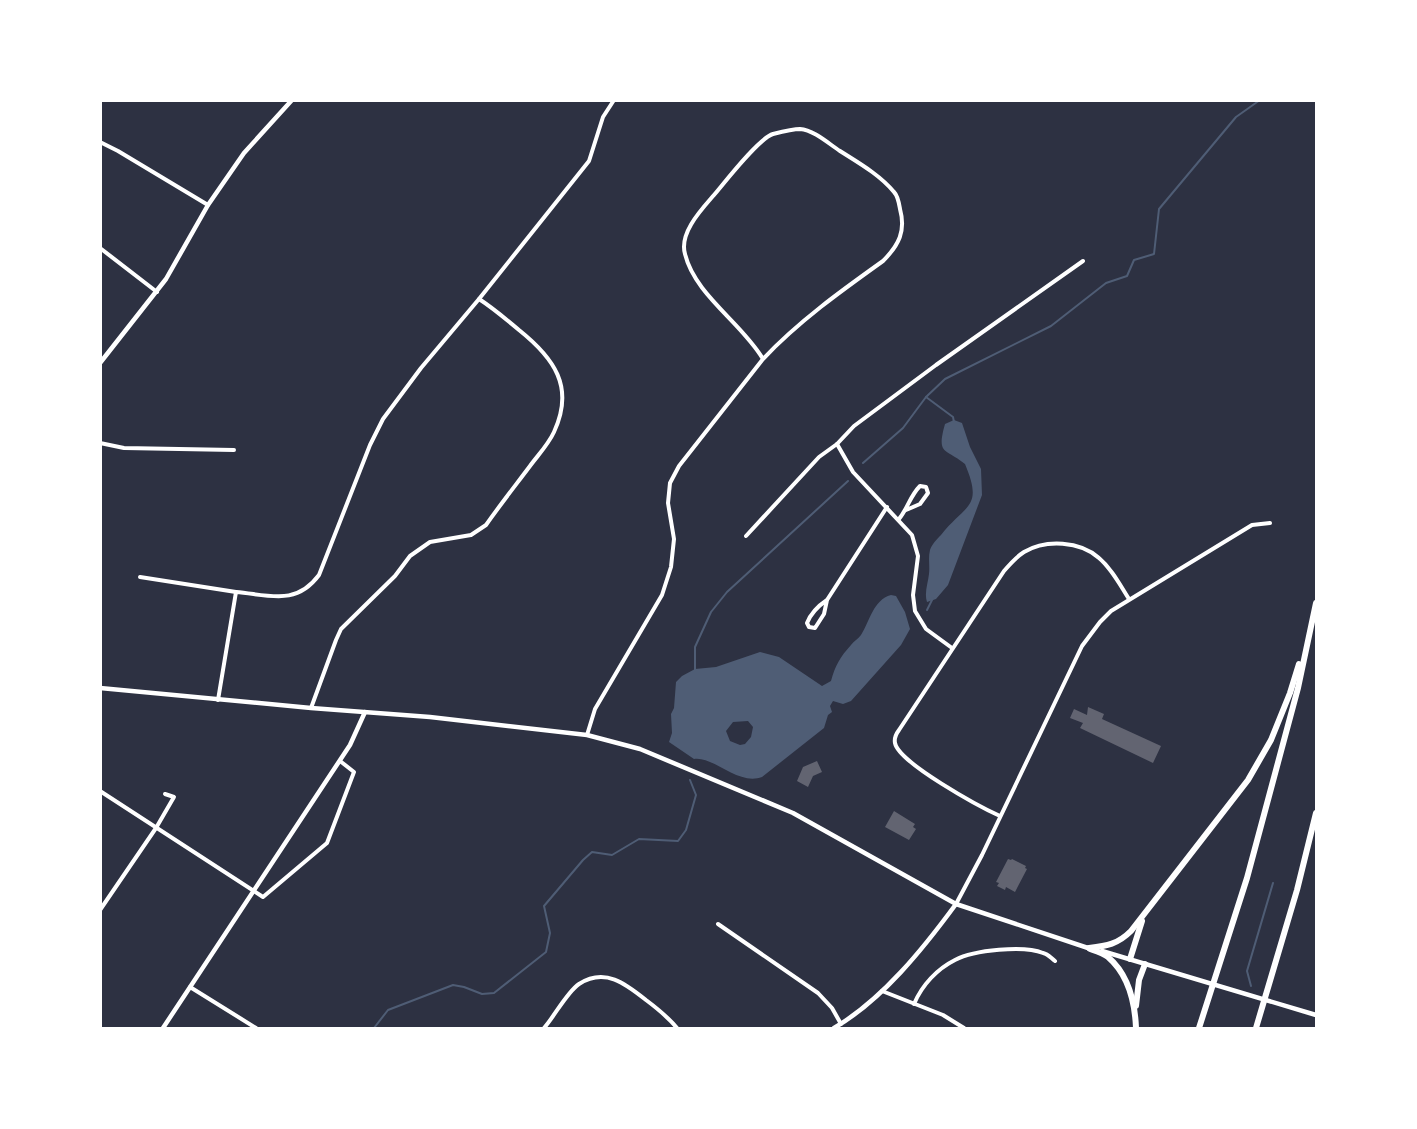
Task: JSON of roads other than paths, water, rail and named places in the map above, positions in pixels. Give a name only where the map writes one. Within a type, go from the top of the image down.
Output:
[{"type":"highway","points":[[1089,948],[1113,945],[1121,941],[1143,918],[1248,780],[1271,740],[1290,693],[1316,607]]},
{"type":"highway","points":[[1199,1029],[1248,878],[1298,688],[1316,607]]},
{"type":"highway","points":[[1256,1029],[1298,890],[1317,813]]},
{"type":"highway","points":[[1130,959],[1143,918]]},
{"type":"highway","points":[[1089,948],[1108,957],[1117,967],[1128,986],[1135,1012]]},
{"type":"highway","points":[[1136,1029],[1135,1012],[1139,980],[1145,964]]},
{"type":"main road","points":[[100,363],[157,292],[185,248],[208,205],[244,153],[292,100]]},
{"type":"main road","points":[[100,688],[430,717],[586,735],[640,748],[793,813],[956,904],[1089,948],[1317,1015]]},
{"type":"main road","points":[[164,1029],[340,761],[355,736],[365,712]]},
{"type":"main road","points":[[834,1029],[859,1013],[882,991],[956,904]]},
{"type":"street","points":[[140,577],[236,592],[286,597],[298,594],[311,586],[319,575],[370,445],[383,418],[589,161],[603,117],[615,100]]},
{"type":"street","points":[[586,735],[595,709],[662,595],[672,567],[674,539],[668,503],[670,483],[680,466],[764,358],[807,318],[883,261],[893,252],[901,236],[903,223],[896,194],[863,165],[801,129],[771,134],[748,155],[705,204],[688,228],[684,251],[689,267],[703,287],[756,345],[764,358]]},
{"type":"street","points":[[100,142],[208,205]]},
{"type":"street","points":[[100,248],[157,292]]},
{"type":"street","points":[[746,536],[819,457],[837,444],[854,426],[1083,261]]},
{"type":"street","points":[[311,708],[336,639],[351,618],[395,576],[410,556],[422,547],[430,542],[471,535],[486,525],[554,433],[563,397],[552,363],[540,347],[479,299]]},
{"type":"street","points":[[100,443],[124,448],[234,450]]},
{"type":"street","points":[[837,444],[849,466],[912,535],[918,551],[913,595],[915,611],[926,629],[952,648]]},
{"type":"street","points":[[899,519],[915,492],[921,486],[926,487],[928,493],[920,504],[906,510]]},
{"type":"street","points":[[827,600],[818,606],[808,620],[807,624],[810,628],[816,627],[823,616],[827,600],[887,507]]},
{"type":"street","points":[[956,904],[1082,646],[1100,622],[1129,599],[1252,525],[1270,523]]},
{"type":"street","points":[[1000,816],[906,759],[896,746],[895,739],[899,730],[1004,571],[1022,554],[1034,548],[1056,544],[1088,550],[1105,564],[1129,599]]},
{"type":"street","points":[[218,700],[236,592]]},
{"type":"street","points":[[100,791],[263,897],[327,843],[354,772],[340,761]]},
{"type":"street","points":[[100,910],[156,828],[174,797],[165,794]]},
{"type":"street","points":[[718,924],[818,993],[832,1008],[841,1024]]},
{"type":"street","points":[[914,1004],[921,990],[933,976],[960,957],[1017,949],[1043,952],[1055,961]]},
{"type":"street","points":[[544,1029],[574,988],[588,980],[602,976],[625,983],[666,1016],[677,1029]]},
{"type":"street","points":[[190,987],[256,1029]]},
{"type":"street","points":[[882,991],[948,1017],[964,1029]]},
{"type":"water","points":[[954,420],[962,423],[981,469],[982,495],[948,585],[936,599],[927,602],[931,548],[969,505],[972,498],[973,490],[965,464],[948,453],[942,446],[945,424]]},
{"type":"water","points":[[891,595],[896,596],[905,612],[910,629],[901,645],[851,701],[843,704],[833,701],[830,706],[832,712],[828,715],[824,728],[762,777],[744,778],[710,762],[694,759],[669,742],[672,733],[671,714],[674,708],[676,682],[682,676],[695,669],[716,667],[760,652],[779,657],[822,686],[831,681],[841,658],[861,635],[876,606]],"holes":[[[748,721],[753,727],[751,737],[745,744],[740,745],[730,741],[726,731],[733,722]]]},
{"type":"waterway","points":[[863,463],[903,428],[926,397],[945,379],[1051,326],[1106,283],[1127,276],[1134,260],[1154,254],[1159,209],[1236,117],[1260,100]]},
{"type":"waterway","points":[[926,397],[953,417],[954,422]]},
{"type":"waterway","points":[[695,671],[695,647],[711,612],[727,592],[848,481]]},
{"type":"waterway","points":[[927,610],[933,598]]},
{"type":"waterway","points":[[374,1028],[388,1010],[453,985],[482,994],[494,993],[546,952],[550,933],[544,906],[592,852],[612,855],[639,839],[678,841],[686,830],[696,795],[690,780]]},
{"type":"waterway","points":[[1251,986],[1247,971],[1273,883]]}]
